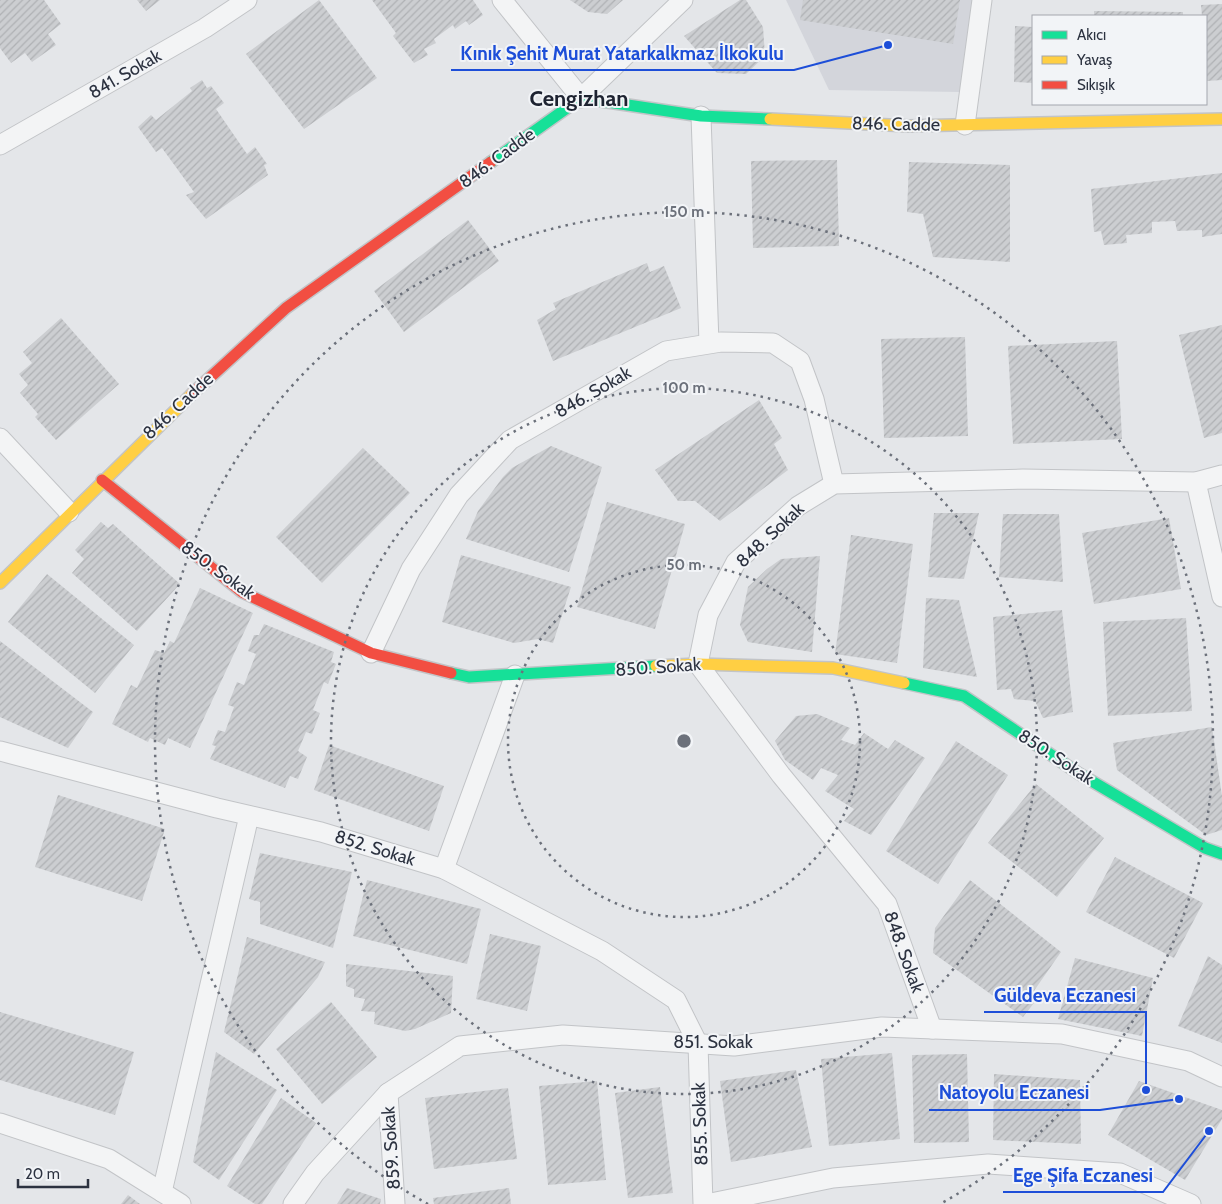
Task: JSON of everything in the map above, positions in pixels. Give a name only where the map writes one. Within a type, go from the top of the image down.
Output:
[{"type":"street","name":"841. Sokak","points":[[0,145],[205,28],[247,0]]},
{"type":"street","points":[[502,0],[581,98],[683,0]]},
{"type":"street","points":[[965,125],[982,0]]},
{"type":"street","name":"846. Cadde","points":[[0,582],[163,420],[286,308],[581,98],[701,116],[909,126],[1222,119]]},
{"type":"street","points":[[701,116],[710,344]]},
{"type":"street","name":"846. Sokak","points":[[371,653],[410,569],[459,495],[510,440],[666,351],[721,342],[773,343],[800,361],[814,398],[834,484]]},
{"type":"street","points":[[0,438],[70,512]]},
{"type":"street","points":[[834,484],[1023,480],[1196,482],[1222,475]]},
{"type":"street","name":"850. Sokak","points":[[102,480],[242,592],[371,653],[469,677],[698,664],[833,668],[964,696],[1078,772],[1205,848],[1222,854]]},
{"type":"street","points":[[1196,482],[1222,597]]},
{"type":"street","name":"848. Sokak","points":[[834,484],[798,506],[736,562],[708,615],[698,664],[780,775],[888,904],[932,1029]]},
{"type":"street","points":[[444,869],[515,675]]},
{"type":"street","name":"852. Sokak","points":[[0,751],[249,816],[321,832],[444,869],[602,951],[676,1000],[698,1044]]},
{"type":"street","points":[[162,1192],[249,816]]},
{"type":"street","name":"851. Sokak","points":[[293,1204],[315,1173],[388,1093],[460,1046],[563,1036],[734,1046],[882,1027],[1062,1034],[1188,1061],[1222,1078]]},
{"type":"street","name":"855. Sokak","points":[[698,1044],[704,1204]]},
{"type":"street","name":"859. Sokak","points":[[388,1093],[395,1204]]},
{"type":"street","points":[[0,1123],[109,1159],[181,1204]]},
{"type":"street","points":[[704,1204],[833,1178],[988,1164],[1120,1173],[1191,1204]]},
{"type":"shaded area","points":[[786,0],[975,0],[960,92],[829,90]]},
{"type":"building","points":[[0,0],[44,0],[61,24],[48,34],[56,45],[32,62],[25,53],[11,63],[0,48]]},
{"type":"building","points":[[137,0],[160,0],[146,11]]},
{"type":"building","points":[[319,0],[377,78],[304,129],[246,54]]},
{"type":"building","points":[[372,0],[473,0],[483,15],[469,25],[466,21],[455,29],[453,25],[434,39],[436,43],[424,49],[428,55],[414,63],[393,36],[396,33]]},
{"type":"building","points":[[570,0],[623,0],[607,14],[588,12]]},
{"type":"building","points":[[740,0],[746,0],[763,27],[765,56],[746,74],[717,73],[684,36]]},
{"type":"building","points":[[803,0],[960,0],[953,44],[800,20]]},
{"type":"building","points":[[1222,4],[1222,80],[1207,81],[1207,15],[1202,15],[1201,5]]},
{"type":"building","points":[[1094,11],[1183,12],[1183,15],[1094,15]]},
{"type":"building","points":[[1015,26],[1032,27],[1032,83],[1014,82]]},
{"type":"building","points":[[202,80],[207,88],[211,86],[224,103],[216,109],[247,154],[255,147],[267,164],[264,165],[268,175],[206,219],[186,195],[194,192],[162,148],[156,152],[138,127],[151,115],[156,120],[192,91],[190,88]]},
{"type":"building","points":[[837,160],[839,246],[753,248],[751,161]]},
{"type":"building","points":[[909,162],[1010,165],[1010,262],[933,257],[923,214],[907,212]]},
{"type":"building","points":[[1222,173],[1222,234],[1202,237],[1202,230],[1177,231],[1175,221],[1152,222],[1152,233],[1126,235],[1127,243],[1104,245],[1101,231],[1094,232],[1091,189]]},
{"type":"building","points":[[468,220],[499,261],[404,332],[374,291]]},
{"type":"building","points":[[647,263],[650,272],[664,266],[681,308],[553,361],[537,320],[556,309],[553,303]]},
{"type":"building","points":[[61,318],[119,384],[56,440],[35,417],[38,414],[20,393],[28,385],[19,374],[32,363],[23,352]]},
{"type":"building","points":[[1222,325],[1222,433],[1204,438],[1179,335]]},
{"type":"building","points":[[965,337],[968,436],[884,438],[881,339]]},
{"type":"building","points":[[1117,341],[1122,439],[1013,444],[1008,346]]},
{"type":"building","points":[[759,400],[782,438],[774,444],[788,470],[720,521],[695,501],[678,501],[655,470]]},
{"type":"building","points":[[551,446],[602,467],[569,572],[466,539],[478,511],[503,477],[512,468]]},
{"type":"building","points":[[363,448],[410,493],[322,583],[276,537]]},
{"type":"building","points":[[607,502],[685,524],[655,629],[577,607]]},
{"type":"building","points":[[934,513],[979,513],[964,579],[928,577]]},
{"type":"building","points":[[1003,514],[1059,514],[1063,582],[999,577]]},
{"type":"building","points":[[1169,518],[1181,589],[1094,604],[1082,533]]},
{"type":"building","points":[[101,522],[108,528],[113,524],[180,584],[137,631],[72,573],[84,559],[75,550]]},
{"type":"building","points":[[851,535],[913,544],[897,663],[835,654]]},
{"type":"building","points":[[461,555],[571,587],[553,643],[538,639],[514,643],[442,622]]},
{"type":"building","points":[[820,556],[812,652],[748,642],[740,625],[748,587],[781,559]]},
{"type":"building","points":[[47,574],[134,645],[95,693],[8,622]]},
{"type":"building","points":[[200,588],[253,613],[190,748],[168,738],[165,745],[150,738],[148,742],[112,724],[131,685],[137,688],[155,650],[164,653],[170,641],[174,643]]},
{"type":"building","points":[[926,598],[959,600],[977,677],[923,668]]},
{"type":"building","points":[[1062,610],[1073,712],[1043,718],[1035,701],[1014,699],[1011,689],[997,690],[993,617]]},
{"type":"building","points":[[1186,618],[1192,711],[1108,716],[1103,622]]},
{"type":"building","points":[[264,624],[334,652],[331,662],[336,664],[328,684],[324,682],[313,710],[320,713],[312,734],[306,732],[298,751],[307,757],[298,779],[290,776],[285,788],[210,759],[216,746],[212,745],[218,730],[225,732],[234,707],[228,705],[237,682],[244,685],[256,654],[248,651],[254,635],[259,635]]},
{"type":"building","points":[[0,641],[93,712],[68,748],[0,717]]},
{"type":"building","points":[[817,714],[850,728],[841,740],[855,745],[864,733],[888,749],[895,740],[925,758],[871,835],[844,821],[854,809],[825,791],[838,775],[821,768],[813,780],[785,760],[775,741],[796,716]]},
{"type":"building","points":[[1212,727],[1222,796],[1222,830],[1206,835],[1117,770],[1113,743]]},
{"type":"building","points":[[956,741],[1008,775],[938,884],[886,851]]},
{"type":"building","points":[[329,745],[444,786],[429,831],[314,790]]},
{"type":"building","points":[[1036,784],[1104,838],[1057,897],[988,843]]},
{"type":"building","points":[[58,795],[165,829],[142,901],[35,867]]},
{"type":"building","points":[[260,853],[352,872],[333,948],[260,924],[260,902],[249,899]]},
{"type":"building","points":[[1115,857],[1203,903],[1174,958],[1086,912]]},
{"type":"building","points":[[367,880],[481,909],[467,964],[353,936]]},
{"type":"building","points":[[970,880],[1061,952],[1029,998],[1034,1003],[1023,1017],[933,953],[935,928]]},
{"type":"building","points":[[490,934],[541,946],[527,1011],[476,999]]},
{"type":"building","points":[[247,937],[325,962],[318,977],[254,1054],[224,1032]]},
{"type":"building","points":[[1208,956],[1222,965],[1222,1043],[1178,1026]]},
{"type":"building","points":[[1075,958],[1153,978],[1142,1036],[1058,1019]]},
{"type":"building","points":[[346,964],[453,976],[451,1013],[415,1029],[405,1031],[374,1024],[375,1012],[361,1011],[365,999],[354,997],[354,989],[346,986]]},
{"type":"building","points":[[331,1002],[377,1057],[322,1104],[276,1049]]},
{"type":"building","points":[[0,1012],[134,1052],[115,1115],[0,1080]]},
{"type":"building","points":[[216,1052],[277,1090],[219,1180],[193,1162]]},
{"type":"building","points":[[892,1053],[900,1139],[829,1146],[821,1059]]},
{"type":"building","points":[[967,1054],[969,1142],[914,1143],[912,1055]]},
{"type":"building","points":[[796,1070],[812,1147],[731,1162],[720,1081]]},
{"type":"building","points":[[994,1074],[1080,1080],[1081,1144],[993,1140]]},
{"type":"building","points":[[597,1081],[606,1180],[548,1185],[539,1086]]},
{"type":"building","points":[[1139,1081],[1222,1110],[1222,1119],[1185,1180],[1108,1135]]},
{"type":"building","points":[[660,1087],[673,1193],[628,1198],[615,1093]]},
{"type":"building","points":[[508,1088],[517,1159],[434,1169],[425,1098]]},
{"type":"building","points":[[281,1098],[316,1123],[262,1204],[255,1204],[227,1186]]},
{"type":"building","points":[[347,1188],[381,1199],[380,1204],[337,1204]]},
{"type":"building","points":[[509,1188],[511,1204],[434,1204],[433,1198]]},
{"type":"building","points":[[128,1195],[140,1204],[121,1204]]},
{"type":"traffic: fast","points":[[491,162],[581,98],[701,116],[770,119]]},
{"type":"traffic: fast","points":[[451,673],[469,677],[656,666]]},
{"type":"traffic: fast","points":[[904,683],[964,696],[1078,773],[1205,848],[1222,854]]},
{"type":"traffic: slow","points":[[770,119],[909,126],[1222,119]]},
{"type":"traffic: slow","points":[[0,583],[192,394]]},
{"type":"traffic: slow","points":[[656,666],[698,664],[833,668],[904,683]]},
{"type":"traffic: jam","points":[[192,394],[286,308],[491,162]]},
{"type":"traffic: jam","points":[[102,480],[242,592],[371,653],[451,673]]},
{"type":"place","name":"Kınık Şehit Murat Yatarkalkmaz İlkokulu","points":[[888,45]]},
{"type":"place","name":"Güldeva Eczanesi","points":[[1146,1090]]},
{"type":"place","name":"Natoyolu Eczanesi","points":[[1179,1099]]},
{"type":"place","name":"Ege Şifa Eczanesi","points":[[1209,1131]]},
{"type":"district","name":"Cengizhan","points":[[579,98]]}]
